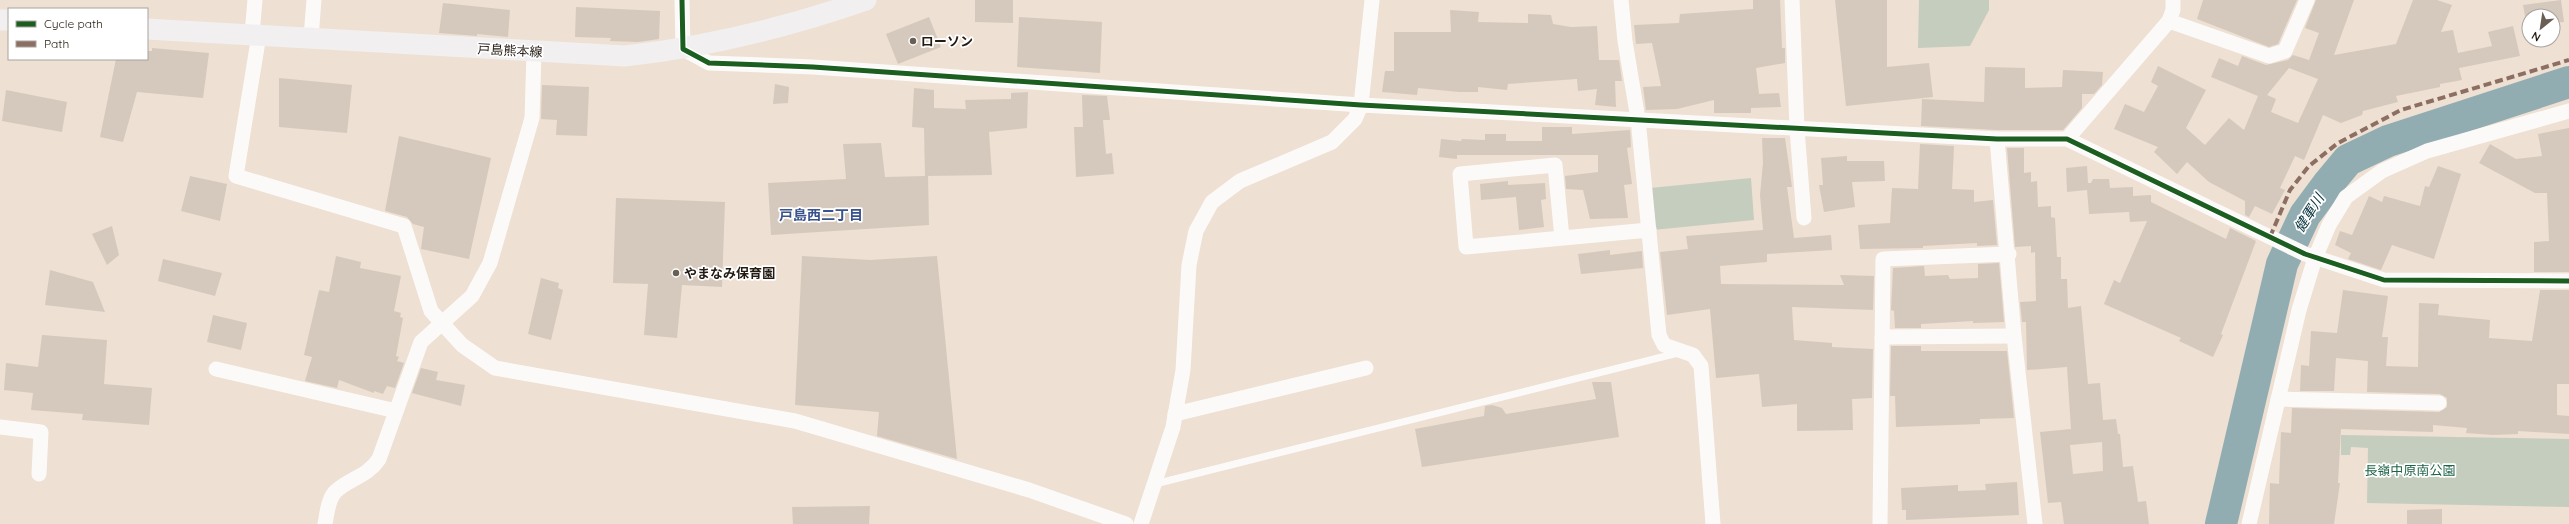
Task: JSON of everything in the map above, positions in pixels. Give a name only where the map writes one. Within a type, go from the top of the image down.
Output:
[{"type":"main road","name":"戸島熊本線","points":[[148,29],[311,37],[534,52],[624,56],[683,49],[813,18],[866,0]]},
{"type":"street","points":[[255,0],[255,35],[236,176],[404,226],[431,311],[462,345],[495,368],[795,421],[1029,490],[1126,524]]},
{"type":"street","points":[[311,37],[314,0]]},
{"type":"street","points":[[682,0],[683,49],[709,63],[837,69],[1361,105],[1997,139],[2067,138],[2310,256],[2384,280],[2569,281]]},
{"type":"street","points":[[1141,524],[1175,414],[1183,370],[1189,265],[1196,231],[1212,202],[1240,181],[1332,142],[1355,119],[1361,105],[1372,0]]},
{"type":"street","points":[[1621,0],[1625,41],[1638,119],[1659,335],[1664,345],[1693,355],[1701,366],[1713,524]]},
{"type":"street","points":[[1792,0],[1797,129],[1804,218]]},
{"type":"street","points":[[2067,138],[2172,10],[2185,0]]},
{"type":"street","points":[[2172,10],[2268,56],[2285,51],[2307,0]]},
{"type":"street","points":[[325,524],[331,499],[336,491],[372,470],[379,459],[421,342],[472,296],[490,263],[532,118],[534,52]]},
{"type":"street","points":[[2249,524],[2299,310],[2310,256],[2346,197],[2382,171],[2427,151],[2569,112]]},
{"type":"street","points":[[1997,139],[2009,254],[2014,336],[2035,524]]},
{"type":"street","points":[[1562,238],[1556,165],[1460,174],[1466,247],[1649,230]]},
{"type":"street","points":[[1880,524],[1883,259],[2009,254]]},
{"type":"street","points":[[1882,337],[2014,336]]},
{"type":"street","points":[[1175,414],[1366,368]]},
{"type":"street","points":[[216,369],[396,410]]},
{"type":"street","points":[[2278,399],[2439,403]]},
{"type":"street","points":[[0,427],[41,432],[39,474]]},
{"type":"lane","points":[[1154,484],[1684,352]]},
{"type":"green space","points":[[1919,0],[1989,0],[1989,10],[1970,46],[1918,48]]},
{"type":"green space","points":[[1751,178],[1754,220],[1653,230],[1650,188]]},
{"type":"green space","name":"長嶺中原南公園","points":[[2341,435],[2569,439],[2569,507],[2367,503],[2368,448],[2351,447],[2350,455],[2341,455]]},
{"type":"building","points":[[975,0],[1013,0],[1013,23],[975,22]]},
{"type":"building","points":[[1753,0],[1780,0],[1782,48],[1785,48],[1785,63],[1756,68],[1759,94],[1779,93],[1781,107],[1751,108],[1751,113],[1714,113],[1714,100],[1677,109],[1646,110],[1643,87],[1661,86],[1652,43],[1636,44],[1634,25],[1679,23],[1680,14],[1753,9]]},
{"type":"building","points":[[1835,0],[1887,0],[1887,67],[1929,63],[1933,97],[1846,106]]},
{"type":"building","points":[[2203,0],[2297,0],[2278,44],[2269,47],[2197,19]]},
{"type":"building","points":[[2316,0],[2354,0],[2334,55],[2396,44],[2413,0],[2437,0],[2452,5],[2441,32],[2453,30],[2458,53],[2492,46],[2488,32],[2513,26],[2520,56],[2459,68],[2462,80],[2440,84],[2440,87],[2396,96],[2398,102],[2363,111],[2362,115],[2341,123],[2323,115],[2304,160],[2295,156],[2280,188],[2285,190],[2272,214],[2255,206],[2249,217],[2245,215],[2245,201],[2209,182],[2187,162],[2177,174],[2154,152],[2158,147],[2114,129],[2125,104],[2144,112],[2158,86],[2151,82],[2158,66],[2206,90],[2186,128],[2205,145],[2229,118],[2244,130],[2258,96],[2211,77],[2219,58],[2238,66],[2242,56],[2266,65],[2288,60],[2293,55],[2309,60],[2319,33],[2305,28]],"holes":[[[2289,68],[2318,79],[2298,123],[2271,112],[2276,99],[2267,95]]]},
{"type":"building","points":[[2561,0],[2564,22],[2561,22],[2561,8],[2524,8],[2523,5]]},
{"type":"building","points":[[443,3],[510,10],[508,37],[477,34],[477,36],[439,33]]},
{"type":"building","points":[[576,7],[660,11],[659,39],[638,42],[610,41],[611,38],[575,37]]},
{"type":"building","points":[[1450,10],[1479,12],[1478,22],[1528,23],[1528,14],[1551,15],[1553,24],[1571,27],[1597,26],[1599,60],[1619,60],[1622,81],[1615,81],[1616,107],[1595,105],[1597,89],[1578,91],[1577,79],[1508,84],[1507,90],[1478,87],[1478,92],[1459,92],[1418,88],[1417,95],[1382,92],[1385,71],[1394,71],[1394,32],[1451,32]]},
{"type":"building","name":"ローソン","points":[[929,17],[941,47],[898,64],[886,34]]},
{"type":"building","points":[[1019,17],[1102,22],[1100,73],[1017,67]]},
{"type":"building","points":[[152,48],[209,53],[203,98],[137,92],[123,142],[100,137],[116,60],[148,60],[148,51],[152,51]]},
{"type":"building","points":[[1985,67],[2025,68],[2025,88],[2062,87],[2063,70],[2103,72],[2102,85],[2094,94],[2082,94],[2082,108],[2063,130],[1997,130],[1921,126],[1922,99],[1984,102]]},
{"type":"building","points":[[279,78],[352,85],[347,133],[279,127]]},
{"type":"building","points":[[775,84],[789,87],[788,103],[773,104]]},
{"type":"building","points":[[542,85],[589,87],[587,136],[556,135],[557,120],[541,119]]},
{"type":"building","points":[[914,88],[934,90],[934,108],[966,109],[965,100],[1011,99],[1011,93],[1028,92],[1027,128],[989,132],[992,175],[928,176],[929,225],[771,235],[768,183],[846,179],[843,144],[881,143],[885,177],[925,176],[924,128],[912,127]]},
{"type":"building","points":[[6,90],[67,102],[62,132],[2,121]]},
{"type":"building","points":[[1082,95],[1107,96],[1110,120],[1103,120],[1106,154],[1112,153],[1114,174],[1076,177],[1074,127],[1083,127]]},
{"type":"building","points":[[1542,127],[1572,127],[1572,134],[1630,130],[1631,147],[1627,148],[1632,184],[1624,185],[1628,218],[1590,219],[1583,190],[1566,189],[1565,176],[1598,172],[1598,155],[1457,155],[1457,159],[1439,157],[1441,139],[1461,141],[1462,139],[1485,140],[1485,134],[1506,134],[1506,141],[1542,141]]},
{"type":"building","points":[[2569,128],[2569,272],[2534,272],[2534,242],[2549,241],[2547,193],[2535,193],[2479,163],[2490,144],[2516,159],[2542,156],[2538,134]]},
{"type":"building","points":[[399,136],[491,158],[469,259],[421,249],[424,227],[413,224],[407,217],[385,211]]},
{"type":"building","points":[[1762,138],[1785,138],[1792,187],[1787,187],[1794,238],[1831,235],[1832,250],[1767,254],[1767,262],[1720,266],[1721,284],[1844,285],[1840,275],[1874,276],[1873,310],[1792,307],[1794,340],[1832,343],[1832,347],[1873,349],[1872,398],[1852,399],[1853,430],[1797,431],[1797,404],[1762,407],[1759,374],[1716,378],[1710,309],[1667,315],[1660,252],[1688,249],[1686,236],[1763,230],[1760,195],[1763,163]]},
{"type":"building","points":[[1920,144],[1954,146],[1952,189],[1974,190],[1974,202],[1993,200],[1997,245],[1977,246],[1977,243],[1923,246],[1923,248],[1860,249],[1858,225],[1890,223],[1892,188],[1918,189]]},
{"type":"building","points":[[2007,148],[2024,148],[2024,173],[2031,172],[2031,182],[2037,181],[2038,207],[2051,206],[2051,217],[2055,218],[2057,257],[2061,257],[2061,279],[2067,279],[2068,308],[2081,306],[2088,384],[2100,383],[2103,420],[2116,419],[2118,434],[2120,434],[2123,467],[2133,466],[2138,502],[2146,501],[2149,524],[2064,524],[2061,502],[2048,503],[2040,432],[2071,429],[2067,367],[2027,370],[2026,322],[2022,322],[2020,302],[2036,301],[2035,252],[2031,253],[2031,246],[2015,247]],"holes":[[[2102,442],[2103,471],[2073,474],[2070,445]]]},
{"type":"building","points":[[1847,156],[1847,161],[1884,161],[1885,181],[1852,182],[1855,207],[1824,212],[1819,185],[1823,185],[1821,158]]},
{"type":"building","points":[[2087,166],[2088,183],[2091,183],[2093,179],[2109,179],[2110,188],[2133,187],[2133,196],[2151,195],[2151,202],[2226,239],[2230,228],[2256,241],[2221,334],[2223,335],[2213,357],[2179,341],[2181,338],[2104,304],[2114,280],[2120,283],[2147,221],[2130,222],[2129,212],[2089,214],[2087,190],[2067,192],[2066,168]]},
{"type":"building","points":[[2438,166],[2461,174],[2434,259],[2392,245],[2381,270],[2348,259],[2351,253],[2335,245],[2340,231],[2352,235],[2369,196],[2382,202],[2384,196],[2420,206],[2425,186],[2429,187]]},
{"type":"building","points":[[190,176],[227,184],[220,221],[181,211]]},
{"type":"building","points":[[1508,181],[1508,185],[1545,183],[1546,199],[1541,200],[1544,227],[1519,230],[1516,197],[1481,200],[1480,184]]},
{"type":"building","points":[[616,198],[725,202],[722,287],[682,285],[677,338],[644,335],[648,284],[613,283]]},
{"type":"building","points":[[112,226],[119,255],[107,265],[92,234]]},
{"type":"building","points":[[1610,250],[1610,255],[1642,251],[1643,268],[1581,274],[1578,254]]},
{"type":"building","points":[[336,256],[361,262],[360,268],[401,276],[394,311],[401,313],[400,317],[403,318],[396,356],[399,357],[397,361],[404,363],[395,388],[387,386],[383,394],[374,391],[374,393],[339,380],[337,388],[305,381],[312,357],[304,355],[319,290],[329,292]]},
{"type":"building","points":[[802,256],[870,260],[937,256],[957,459],[877,436],[879,412],[795,405]]},
{"type":"building","points":[[163,259],[222,273],[215,296],[158,281]]},
{"type":"building","points":[[1999,263],[2004,322],[1973,323],[1973,321],[1921,324],[1921,328],[1895,328],[1894,311],[1891,310],[1893,268],[1924,266],[1925,276],[1948,275],[1950,279],[1978,278],[1978,264]]},
{"type":"building","points":[[50,270],[93,282],[105,312],[45,305]]},
{"type":"building","points":[[541,278],[559,283],[558,288],[563,290],[551,340],[528,334]]},
{"type":"building","points":[[2343,290],[2388,296],[2382,337],[2388,337],[2386,366],[2418,367],[2419,303],[2439,304],[2438,315],[2490,320],[2489,338],[2532,341],[2540,290],[2569,290],[2569,384],[2557,384],[2557,415],[2569,416],[2569,434],[2518,431],[2518,434],[2493,435],[2466,433],[2467,428],[2433,425],[2433,432],[2341,429],[2338,483],[2340,483],[2334,524],[2269,524],[2270,483],[2279,484],[2281,432],[2291,433],[2292,408],[2439,412],[2447,407],[2447,398],[2440,394],[2367,392],[2368,361],[2336,358],[2334,391],[2300,391],[2301,365],[2309,366],[2311,331],[2337,333]]},
{"type":"building","points":[[213,315],[247,323],[241,350],[207,342]]},
{"type":"building","points":[[42,335],[107,340],[104,384],[152,388],[149,425],[82,420],[83,414],[31,410],[33,393],[4,390],[6,363],[38,367]]},
{"type":"building","points":[[1891,346],[1921,346],[1921,351],[2007,351],[2014,418],[1980,419],[1980,424],[1896,427],[1895,396],[1890,396]]},
{"type":"building","points":[[421,368],[438,372],[436,380],[465,385],[461,406],[412,393]]},
{"type":"building","points":[[1592,382],[1611,382],[1619,437],[1422,467],[1415,429],[1484,416],[1485,406],[1492,405],[1502,408],[1506,414],[1596,399]]},
{"type":"building","points":[[2017,482],[2019,515],[1906,520],[1906,510],[1902,510],[1901,488],[1958,485],[1958,491],[1986,490],[1985,484]]},
{"type":"building","points":[[870,506],[869,524],[793,524],[792,507]]},
{"type":"building","points":[[2442,509],[2442,524],[2407,524],[2407,510]]},
{"type":"waterway","name":"健軍川","points":[[2221,524],[2282,264],[2305,215],[2328,184],[2348,160],[2388,141],[2569,82]]},
{"type":"marked path","points":[[2270,237],[2290,190],[2309,166],[2338,143],[2401,110],[2569,60]]},
{"type":"cycle path","points":[[682,0],[683,49],[709,63],[813,67],[1361,105],[1997,139],[2067,139],[2305,254],[2384,280],[2569,281]]},
{"type":"place","name":"ローソン","points":[[913,41]]},
{"type":"place","name":"やまなみ保育園","points":[[676,273]]},
{"type":"district","name":"戸島西二丁目","points":[[821,215]]}]
